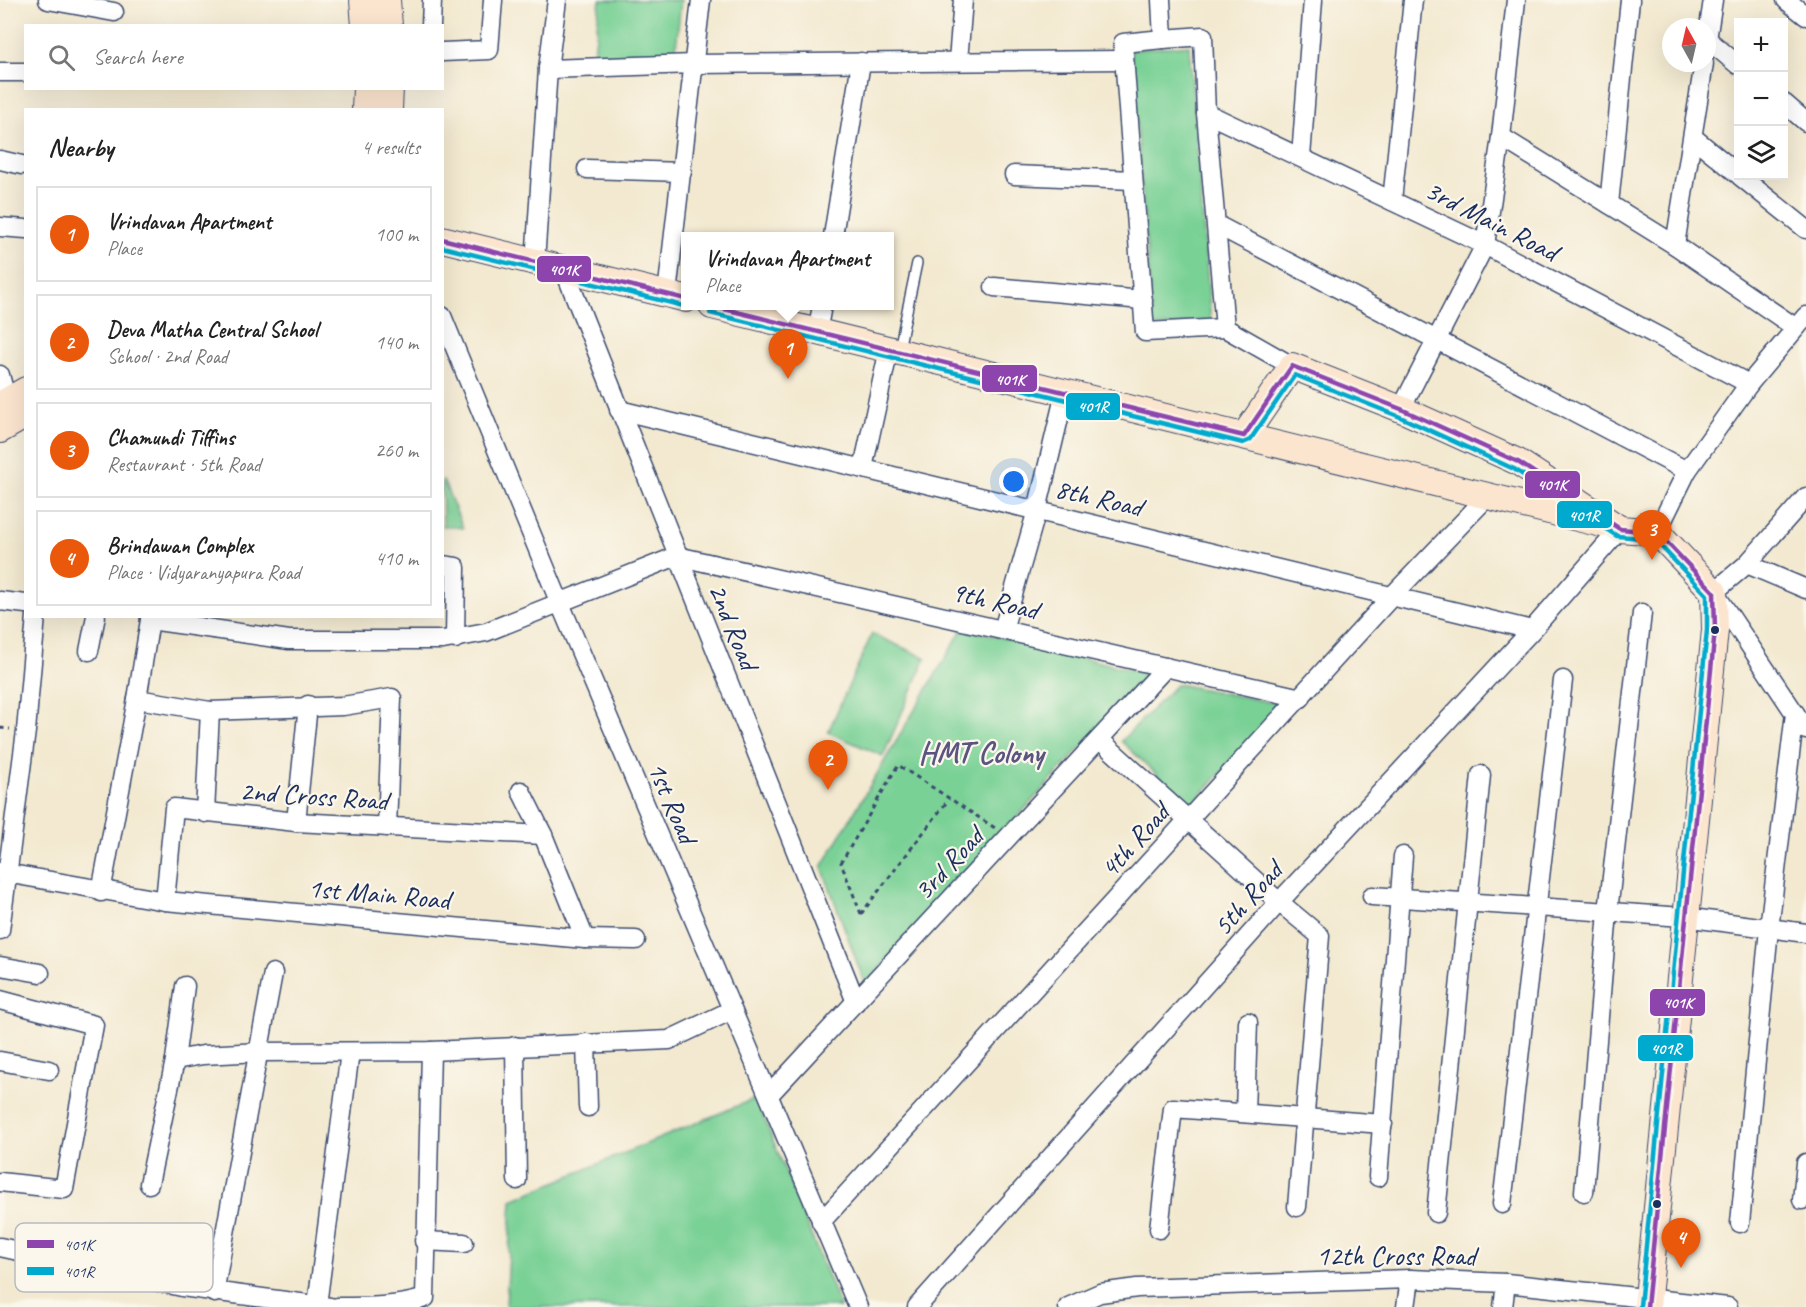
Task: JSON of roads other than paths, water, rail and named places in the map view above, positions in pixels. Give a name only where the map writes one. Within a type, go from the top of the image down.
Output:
[{"type":"main road","points":[[363,0],[365,24]]},
{"type":"main road","points":[[387,0],[389,24]]},
{"type":"main road","points":[[365,108],[366,90]]},
{"type":"main road","points":[[389,108],[390,90]]},
{"type":"main road","points":[[444,239],[676,297]]},
{"type":"main road","points":[[728,310],[1620,529],[1657,532],[1714,592],[1715,630],[1684,917],[1659,1208],[1647,1302]]},
{"type":"main road","points":[[1244,436],[1292,366],[1401,409],[1518,462],[1620,529]]},
{"type":"main road","points":[[0,430],[15,403]]},
{"type":"street","points":[[48,0],[114,12]]},
{"type":"street","points":[[431,24],[432,0]]},
{"type":"street","points":[[444,52],[489,50],[493,0]]},
{"type":"street","points":[[535,262],[548,69],[557,0]]},
{"type":"street","points":[[676,297],[682,172],[701,0]]},
{"type":"street","points":[[958,61],[963,0]]},
{"type":"street","points":[[1161,0],[1163,39]]},
{"type":"street","points":[[1301,157],[1313,0]]},
{"type":"street","points":[[1392,201],[1413,0]]},
{"type":"street","points":[[1401,409],[1485,245],[1501,137],[1516,0]]},
{"type":"street","points":[[1609,204],[1630,0]]},
{"type":"street","points":[[1710,18],[1713,0]]},
{"type":"street","points":[[1786,0],[1806,16]]},
{"type":"street","points":[[1225,327],[1206,113],[1203,36],[1123,43],[1145,332],[1225,327],[1292,366]]},
{"type":"street","points":[[1716,47],[1734,62]]},
{"type":"street","points":[[548,69],[694,64],[1123,60]]},
{"type":"street","points":[[834,232],[861,62]]},
{"type":"street","points":[[0,72],[24,72]]},
{"type":"street","points":[[1675,245],[1703,72]]},
{"type":"street","points":[[1788,106],[1806,122]]},
{"type":"street","name":"3rd Main Road","points":[[1206,113],[1485,245],[1749,384]]},
{"type":"street","points":[[1501,137],[1801,322],[1749,384],[1687,471],[1657,532]]},
{"type":"street","points":[[1694,138],[1734,171]]},
{"type":"street","points":[[0,160],[22,165]]},
{"type":"street","points":[[587,169],[682,172]]},
{"type":"street","points":[[1014,175],[1133,180]]},
{"type":"street","points":[[1745,180],[1806,229]]},
{"type":"street","points":[[1217,225],[1687,471]]},
{"type":"street","points":[[0,226],[24,230]]},
{"type":"street","name":"2nd Road","points":[[564,269],[855,1002]]},
{"type":"street","points":[[994,287],[1143,300]]},
{"type":"street","points":[[817,332],[821,310]]},
{"type":"street","name":"1st Road","points":[[444,321],[559,601],[858,1307]]},
{"type":"street","points":[[863,468],[894,350]]},
{"type":"street","points":[[0,375],[15,403]]},
{"type":"street","points":[[1003,630],[1037,510],[1065,393]]},
{"type":"street","name":"8th Road","points":[[619,410],[1532,630]]},
{"type":"street","name":"4th Road","points":[[821,1222],[1393,595],[1488,496]]},
{"type":"street","points":[[1806,497],[1747,564],[1714,592],[1806,730]]},
{"type":"street","name":"5th Road","points":[[917,1307],[1279,902],[1532,630],[1620,529]]},
{"type":"street","points":[[101,892],[150,618],[289,640],[455,639],[486,632],[677,555]]},
{"type":"street","name":"9th Road","points":[[677,555],[1301,698]]},
{"type":"street","points":[[1747,564],[1806,589]]},
{"type":"street","points":[[444,565],[456,567],[455,639]]},
{"type":"street","points":[[0,601],[24,604]]},
{"type":"street","points":[[1584,1192],[1608,912],[1642,613]]},
{"type":"street","points":[[0,930],[4,874],[36,618]]},
{"type":"street","points":[[89,651],[96,618]]},
{"type":"street","name":"3rd Road","points":[[769,1095],[1166,667]]},
{"type":"street","points":[[1502,1204],[1563,680]]},
{"type":"street","points":[[137,699],[210,711],[343,705],[392,698],[387,827]]},
{"type":"street","points":[[296,822],[308,705]]},
{"type":"street","points":[[205,813],[210,711]]},
{"type":"street","points":[[1740,1223],[1769,928],[1795,714]]},
{"type":"street","points":[[1100,740],[1279,902],[1320,936],[1297,1207]]},
{"type":"street","points":[[1436,1213],[1481,775]]},
{"type":"street","points":[[521,791],[543,835],[585,939]]},
{"type":"street","name":"2nd Cross Road","points":[[165,901],[174,808],[296,822],[543,835]]},
{"type":"street","points":[[1378,1177],[1403,856]]},
{"type":"street","name":"1st Main Road","points":[[4,874],[165,901],[585,939],[636,940]]},
{"type":"street","points":[[1372,896],[1684,917],[1806,933]]},
{"type":"street","points":[[0,966],[40,973]]},
{"type":"street","points":[[214,1293],[273,973]]},
{"type":"street","points":[[149,1184],[175,1059],[185,986]]},
{"type":"street","points":[[0,999],[94,1025],[64,1189],[0,1182]]},
{"type":"street","points":[[175,1059],[260,1052],[431,1051],[669,1040],[732,1010]]},
{"type":"street","points":[[1245,1113],[1248,1022]]},
{"type":"street","points":[[586,1043],[588,1107]]},
{"type":"street","points":[[515,1046],[517,1180]]},
{"type":"street","points":[[337,1307],[400,1306],[430,1302],[424,1241],[431,1051]]},
{"type":"street","points":[[209,1292],[323,1306],[351,1052]]},
{"type":"street","points":[[0,1061],[49,1070]]},
{"type":"street","points":[[1160,1229],[1173,1108],[1383,1124]]},
{"type":"street","points":[[1802,1200],[1806,1163]]},
{"type":"street","points":[[424,1241],[464,1243]]},
{"type":"street","points":[[0,1247],[15,1250]]},
{"type":"street","points":[[1406,1307],[1410,1279]]},
{"type":"street","name":"12th Cross Road","points":[[1068,1307],[1100,1293],[1137,1288],[1410,1279],[1506,1283],[1647,1302],[1728,1307]]},
{"type":"street","points":[[1503,1307],[1506,1283]]},
{"type":"lane","points":[[894,350],[917,263]]},
{"type":"place","name":"Vrindavan Apartment","points":[[788,379]]},
{"type":"place","name":"Chamundi Tiffins","points":[[1652,560]]},
{"type":"place","name":"Deva Matha Central School","points":[[828,790]]},
{"type":"place","name":"Brindawan Complex","points":[[1681,1268]]},
{"type":"district","name":"HMT Colony","points":[[981,753]]}]
